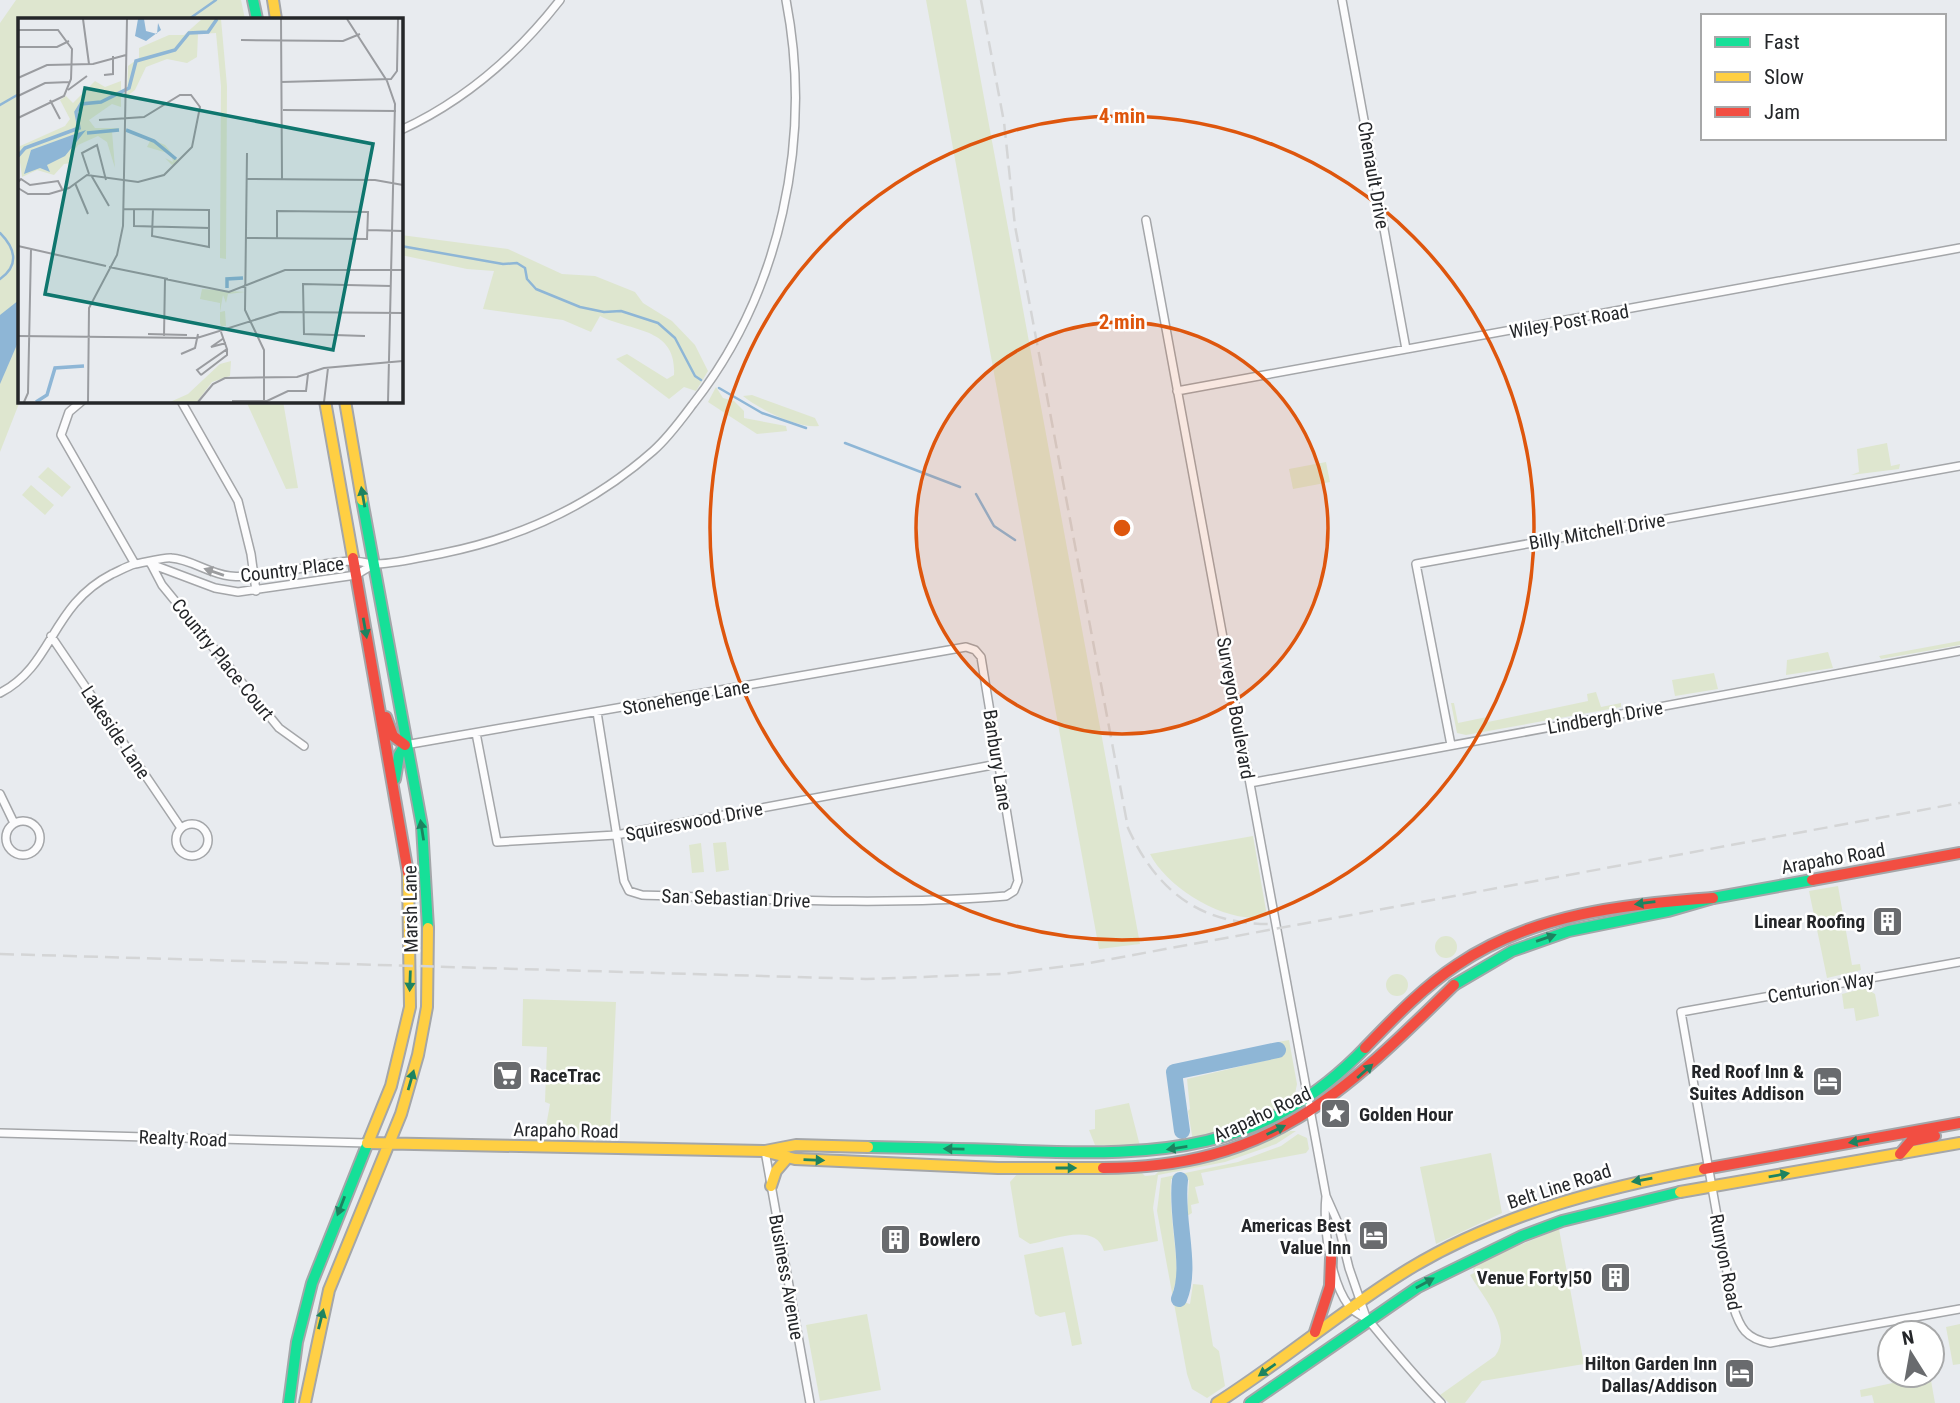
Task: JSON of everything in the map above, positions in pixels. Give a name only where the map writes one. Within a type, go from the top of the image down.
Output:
[{"type":"main road","points":[[253,0],[257,18]]},
{"type":"main road","points":[[273,0],[276,18]]},
{"type":"main road","name":"Marsh Lane","points":[[289,1403],[297,1342],[312,1283],[391,1086],[410,1007],[411,912],[407,857],[325,402]]},
{"type":"main road","name":"Marsh Lane","points":[[305,1403],[314,1348],[332,1278],[388,1144],[418,1055],[427,1007],[426,856],[345,402]]},
{"type":"main road","points":[[377,698],[382,703],[391,733],[405,745],[397,762],[394,792]]},
{"type":"main road","name":"Arapaho Road","points":[[765,1151],[788,1157],[998,1168],[1167,1166],[1204,1159],[1241,1146],[1311,1112],[1370,1067],[1423,1012],[1455,984],[1512,950],[1545,938],[1713,898],[1960,853]]},
{"type":"main road","name":"Arapaho Road","points":[[367,1143],[765,1151],[796,1145],[1147,1153],[1186,1147],[1242,1131],[1308,1097],[1337,1076],[1425,988],[1446,972],[1502,939],[1566,915],[1662,901],[1713,898]]},
{"type":"main road","points":[[1446,972],[1455,984]]},
{"type":"main road","points":[[1900,1154],[1911,1141],[1948,1134],[1956,1124]]},
{"type":"main road","name":"Belt Line Road","points":[[1217,1403],[1269,1370],[1362,1299],[1438,1253],[1515,1218],[1615,1185],[1956,1124]]},
{"type":"main road","points":[[1852,1162],[1863,1153],[1893,1147],[1901,1142],[1904,1133]]},
{"type":"main road","name":"Belt Line Road","points":[[1250,1403],[1367,1320],[1446,1272],[1522,1236],[1615,1206],[1960,1143]]},
{"type":"main road","points":[[771,1186],[776,1171],[788,1157]]},
{"type":"main road","points":[[1515,1218],[1522,1236]]},
{"type":"main road","points":[[1314,1334],[1330,1286],[1331,1258]]},
{"type":"street","points":[[402,129],[459,98],[494,71],[560,0]]},
{"type":"street","points":[[356,575],[375,564],[495,541],[535,528],[565,512],[627,473],[656,449],[713,378],[747,315],[773,252],[790,173],[795,99],[792,36],[786,0]]},
{"type":"street","name":"Chenault Drive","points":[[1342,0],[1406,349]]},
{"type":"street","name":"Surveyor Boulevard","points":[[1146,220],[1326,1196],[1367,1320]]},
{"type":"street","name":"Wiley Post Road","points":[[1177,391],[1960,248]]},
{"type":"street","points":[[81,402],[69,412],[61,435],[135,564]]},
{"type":"street","points":[[182,402],[238,501],[256,591]]},
{"type":"street","name":"Billy Mitchell Drive","points":[[1451,745],[1416,564],[1960,466]]},
{"type":"street","name":"Country Place","points":[[151,564],[168,557],[227,576],[254,577],[353,561],[375,564]]},
{"type":"street","name":"Country Place","points":[[0,693],[32,669],[66,611],[85,591],[135,564],[151,564],[224,590],[256,591],[356,575]]},
{"type":"street","name":"Country Place Court","points":[[151,564],[162,585],[279,728],[304,746]]},
{"type":"street","name":"Lakeside Lane","points":[[51,636],[181,828]]},
{"type":"street","name":"Stonehenge Lane","points":[[405,745],[966,648]]},
{"type":"street","name":"Banbury Lane","points":[[966,648],[975,650],[981,657],[1018,881]]},
{"type":"street","name":"Lindbergh Drive","points":[[1250,783],[1960,651]]},
{"type":"street","name":"San Sebastian Drive","points":[[597,712],[624,881],[629,891],[642,895],[938,902],[1006,896],[1014,891],[1018,881]]},
{"type":"street","name":"Squireswood Drive","points":[[476,733],[497,842],[616,835],[998,764]]},
{"type":"street","points":[[0,794],[14,823]]},
{"type":"street","points":[[30,822],[40,835],[40,843],[28,855],[12,852],[7,845],[5,837],[14,823],[30,822]]},
{"type":"street","name":"Lakeside Lane","points":[[190,824],[206,831],[206,849],[199,855],[181,853],[176,845],[176,836],[181,828],[190,824]]},
{"type":"street","name":"Centurion Way","points":[[1681,1012],[1960,962]]},
{"type":"street","name":"Runyon Road","points":[[1681,1012],[1733,1306],[1739,1326],[1751,1338],[1770,1343],[1960,1309]]},
{"type":"street","name":"Realty Road","points":[[0,1133],[367,1143]]},
{"type":"street","name":"Business Avenue","points":[[765,1151],[810,1403]]},
{"type":"street","name":"Surveyor Boulevard","points":[[1326,1196],[1324,1221],[1331,1258],[1350,1307],[1367,1320],[1402,1364],[1441,1403]]},
{"type":"green space","points":[[16,0],[241,0],[245,18],[18,18],[20,402],[0,452],[0,23]]},
{"type":"green space","points":[[926,0],[966,0],[1140,944],[1099,949]]},
{"type":"green space","points":[[402,235],[508,249],[562,274],[595,276],[635,292],[643,303],[672,321],[695,345],[708,371],[696,391],[684,387],[669,399],[616,359],[627,354],[667,379],[674,375],[673,359],[660,339],[600,316],[591,332],[563,320],[483,309],[494,271],[467,269],[402,255]]},
{"type":"green space","points":[[716,387],[723,398],[734,401],[744,411],[744,418],[786,426],[787,431],[757,434],[708,402]]},
{"type":"green space","points":[[752,395],[815,418],[819,426],[779,417],[743,396]]},
{"type":"green space","points":[[246,402],[283,402],[298,488],[286,489]]},
{"type":"green space","points":[[1887,443],[1891,466],[1900,464],[1899,469],[1851,475],[1859,472],[1857,449]]},
{"type":"green space","points":[[1326,462],[1330,482],[1293,489],[1289,469]]},
{"type":"green space","points":[[48,467],[71,487],[62,497],[38,477]]},
{"type":"green space","points":[[31,485],[54,505],[45,515],[22,495]]},
{"type":"green space","points":[[1960,641],[1960,645],[1881,659],[1879,656]]},
{"type":"green space","points":[[1828,652],[1833,668],[1786,675],[1787,660]]},
{"type":"green space","points":[[1714,673],[1718,689],[1675,696],[1672,680]]},
{"type":"green space","points":[[1596,692],[1601,707],[1621,703],[1621,707],[1466,735],[1457,733],[1451,703],[1454,703],[1458,723],[1487,717],[1488,722],[1588,701],[1587,694]]},
{"type":"green space","points":[[1253,836],[1267,916],[1251,918],[1235,915],[1200,902],[1170,879],[1150,854]]},
{"type":"green space","points":[[726,842],[729,870],[716,872],[713,843]]},
{"type":"green space","points":[[701,843],[704,872],[692,873],[689,845]]},
{"type":"green space","points":[[1838,886],[1852,965],[1860,964],[1861,970],[1827,978],[1809,891]]},
{"type":"green space","points":[[1446,936],[1454,939],[1457,947],[1454,955],[1446,958],[1438,955],[1435,947],[1438,939]]},
{"type":"green space","points":[[1397,974],[1405,977],[1408,985],[1405,993],[1397,996],[1389,993],[1386,985],[1389,977]]},
{"type":"green space","points":[[1865,988],[1875,994],[1879,1016],[1856,1021],[1854,1008],[1844,1009],[1842,994]]},
{"type":"green space","points":[[523,999],[616,1002],[610,1133],[598,1136],[545,1132],[550,1104],[545,1102],[547,1047],[522,1046]]},
{"type":"green space","points":[[1289,1040],[1297,1084],[1294,1099],[1259,1120],[1193,1141],[1187,1079],[1280,1057],[1278,1042]]},
{"type":"green space","points":[[1129,1103],[1140,1146],[1095,1145],[1089,1130],[1095,1129],[1095,1110]]},
{"type":"green space","points":[[1296,1131],[1276,1144],[1225,1162],[1158,1175],[1153,1208],[1158,1241],[1104,1251],[1099,1242],[1083,1235],[1030,1244],[1019,1237],[1010,1182],[1018,1173],[1141,1172],[1145,1176],[1155,1175],[1159,1171],[1219,1159]]},
{"type":"green space","points":[[1298,1134],[1307,1138],[1309,1149],[1306,1153],[1201,1173],[1204,1185],[1195,1187],[1199,1203],[1191,1205],[1192,1213],[1187,1216],[1189,1180],[1171,1179],[1177,1273],[1173,1297],[1157,1211],[1161,1178],[1238,1162],[1281,1146]]},
{"type":"green space","points":[[1491,1153],[1502,1213],[1436,1244],[1420,1167]]},
{"type":"green space","points":[[1559,1229],[1584,1364],[1482,1381],[1465,1403],[1449,1403],[1440,1395],[1495,1356],[1500,1346],[1499,1325],[1470,1275],[1474,1273],[1473,1264]]},
{"type":"green space","points":[[1063,1247],[1082,1344],[1072,1346],[1065,1312],[1040,1317],[1035,1314],[1024,1255]]},
{"type":"green space","points":[[1193,1284],[1203,1285],[1213,1346],[1219,1351],[1225,1386],[1207,1398],[1192,1389],[1173,1299],[1190,1304]]},
{"type":"green space","points":[[867,1314],[881,1390],[820,1401],[806,1325]]},
{"type":"green space","points":[[1960,1324],[1960,1364],[1953,1365],[1946,1327]]},
{"type":"green space","points":[[1876,1387],[1876,1389],[1932,1389],[1935,1403],[1874,1403],[1872,1395],[1861,1397],[1860,1390]]},
{"type":"water","points":[[18,301],[18,342],[0,384],[0,315]]},
{"type":"waterway","points":[[190,18],[216,0]]},
{"type":"waterway","points":[[0,105],[18,95]]},
{"type":"waterway","points":[[0,233],[13,256],[11,268],[0,279]]},
{"type":"waterway","points":[[402,246],[503,264],[517,263],[525,268],[527,279],[536,289],[580,307],[604,312],[621,311],[658,323],[675,338],[695,376],[701,380]]},
{"type":"waterway","points":[[719,388],[762,413],[806,428]]},
{"type":"waterway","points":[[845,443],[960,487]]},
{"type":"waterway","points":[[976,494],[994,526],[1015,540]]},
{"type":"waterway","points":[[1182,1131],[1174,1072],[1278,1050]]},
{"type":"waterway","points":[[1179,1299],[1184,1272],[1180,1180]]},
{"type":"railway","points":[[981,0],[1004,122],[1015,226],[1128,828],[1152,869],[1166,886],[1183,899],[1221,918],[1269,924]]},
{"type":"railway","points":[[0,954],[866,979],[1002,974],[1084,964],[1960,803]]},
{"type":"traffic: fast","points":[[253,0],[257,18]]},
{"type":"traffic: fast","points":[[362,500],[422,826],[428,928]]},
{"type":"traffic: fast","points":[[395,779],[399,755],[405,745]]},
{"type":"traffic: fast","points":[[1454,985],[1512,951],[1569,931],[1668,911],[1713,898],[1812,880]]},
{"type":"traffic: fast","points":[[868,1147],[1119,1152],[1207,1141],[1248,1128],[1288,1109],[1327,1083],[1365,1048]]},
{"type":"traffic: fast","points":[[289,1403],[297,1342],[312,1283],[369,1140]]},
{"type":"traffic: fast","points":[[1250,1403],[1418,1287],[1522,1236],[1562,1221],[1680,1192]]},
{"type":"traffic: slow","points":[[273,0],[276,18]]},
{"type":"traffic: slow","points":[[325,402],[353,558]]},
{"type":"traffic: slow","points":[[345,402],[362,500]]},
{"type":"traffic: slow","points":[[369,1140],[391,1086],[410,1007],[408,873]]},
{"type":"traffic: slow","points":[[305,1403],[329,1290],[401,1114],[418,1055],[427,1007],[428,928]]},
{"type":"traffic: slow","points":[[367,1143],[765,1151],[796,1145],[868,1147]]},
{"type":"traffic: slow","points":[[1680,1192],[1960,1143]]},
{"type":"traffic: slow","points":[[767,1152],[795,1159],[998,1168],[1103,1168]]},
{"type":"traffic: slow","points":[[771,1186],[776,1171],[788,1157]]},
{"type":"traffic: slow","points":[[1217,1403],[1384,1285],[1478,1233],[1589,1195],[1704,1169]]},
{"type":"traffic: jam","points":[[353,558],[408,873]]},
{"type":"traffic: jam","points":[[386,717],[393,736],[405,745]]},
{"type":"traffic: jam","points":[[1812,880],[1960,853]]},
{"type":"traffic: jam","points":[[1365,1048],[1432,983],[1486,948],[1516,934],[1548,923],[1613,908],[1713,898]]},
{"type":"traffic: jam","points":[[1103,1168],[1161,1165],[1212,1155],[1257,1139],[1299,1117],[1338,1091],[1376,1060],[1454,985]]},
{"type":"traffic: jam","points":[[1704,1169],[1960,1123]]},
{"type":"traffic: jam","points":[[1900,1154],[1911,1141],[1935,1136]]},
{"type":"traffic: jam","points":[[1315,1332],[1330,1286],[1331,1258]]},
{"type":"place","name":"Linear Roofing","points":[[1888,921]]},
{"type":"place","name":"RaceTrac","points":[[507,1075]]},
{"type":"place","name":"Red Roof Inn & Suites Addison","points":[[1827,1082]]},
{"type":"place","name":"Golden Hour","points":[[1336,1114]]},
{"type":"place","name":"Americas Best Value Inn","points":[[1374,1236]]},
{"type":"place","name":"Bowlero","points":[[896,1239]]},
{"type":"place","name":"Venue Forty|50","points":[[1615,1277]]},
{"type":"place","name":"Hilton Garden Inn Dallas/Addison","points":[[1740,1374]]}]
